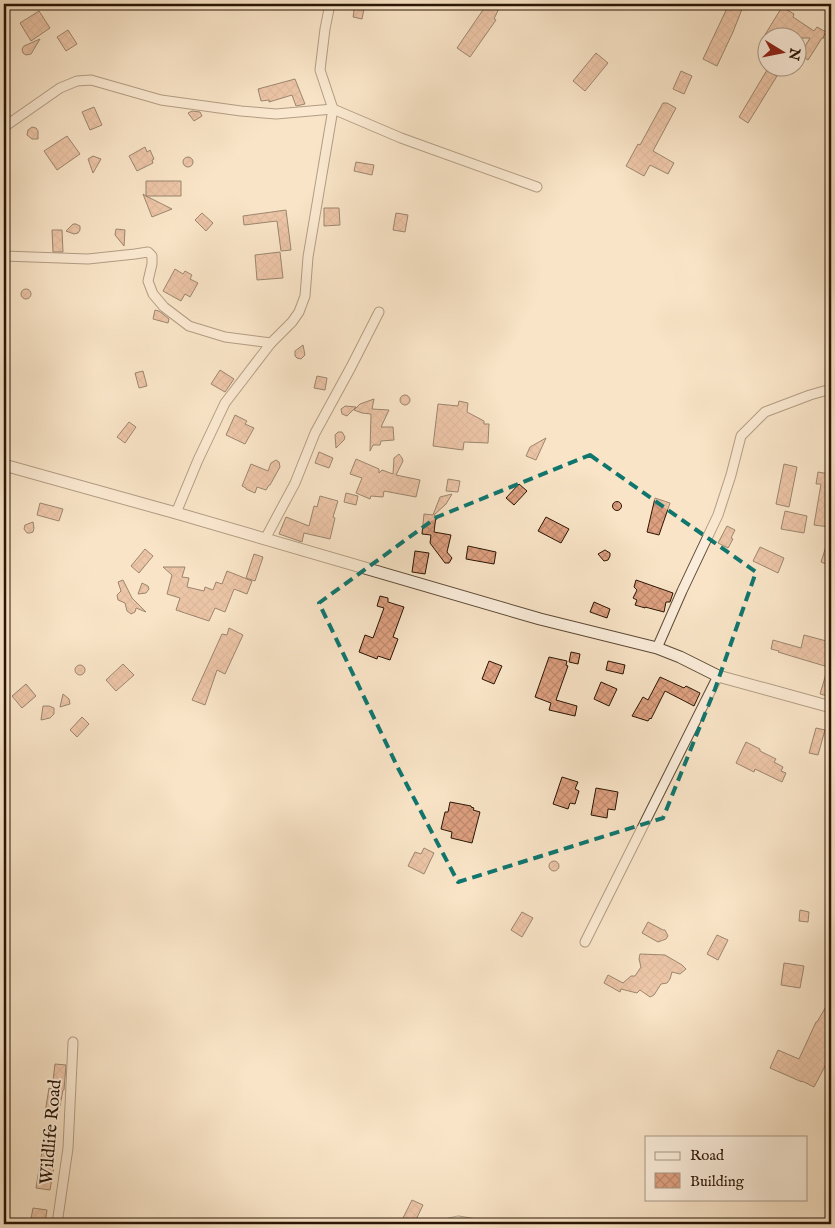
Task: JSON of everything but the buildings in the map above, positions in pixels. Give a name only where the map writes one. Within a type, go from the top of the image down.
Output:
[{"type":"street","points":[[176,513],[224,403],[272,343],[292,322],[299,312],[304,296],[308,258],[333,109],[320,70],[324,29],[330,4]]},
{"type":"street","points":[[4,127],[60,88],[77,81],[92,80],[161,100],[241,111],[276,114],[333,109],[401,138],[537,188]]},
{"type":"street","points":[[4,256],[88,258],[148,252],[152,256],[148,281],[153,294],[164,306],[189,326],[225,337],[272,343]]},
{"type":"street","points":[[266,540],[295,483],[315,433],[379,312]]},
{"type":"street","points":[[657,648],[718,515],[741,436],[765,412],[831,389]]},
{"type":"street","points":[[4,465],[540,619],[657,648],[718,676],[831,707]]},
{"type":"street","points":[[585,942],[718,676]]},
{"type":"street","name":"Wildlife Road","points":[[57,1224],[68,1148],[73,1042]]},
{"type":"street","points":[[445,1224],[458,1221],[476,1224]]},
{"type":"highlighted area","points":[[590,455],[756,572],[715,689],[663,818],[458,882],[398,768],[319,603],[437,517]]}]
